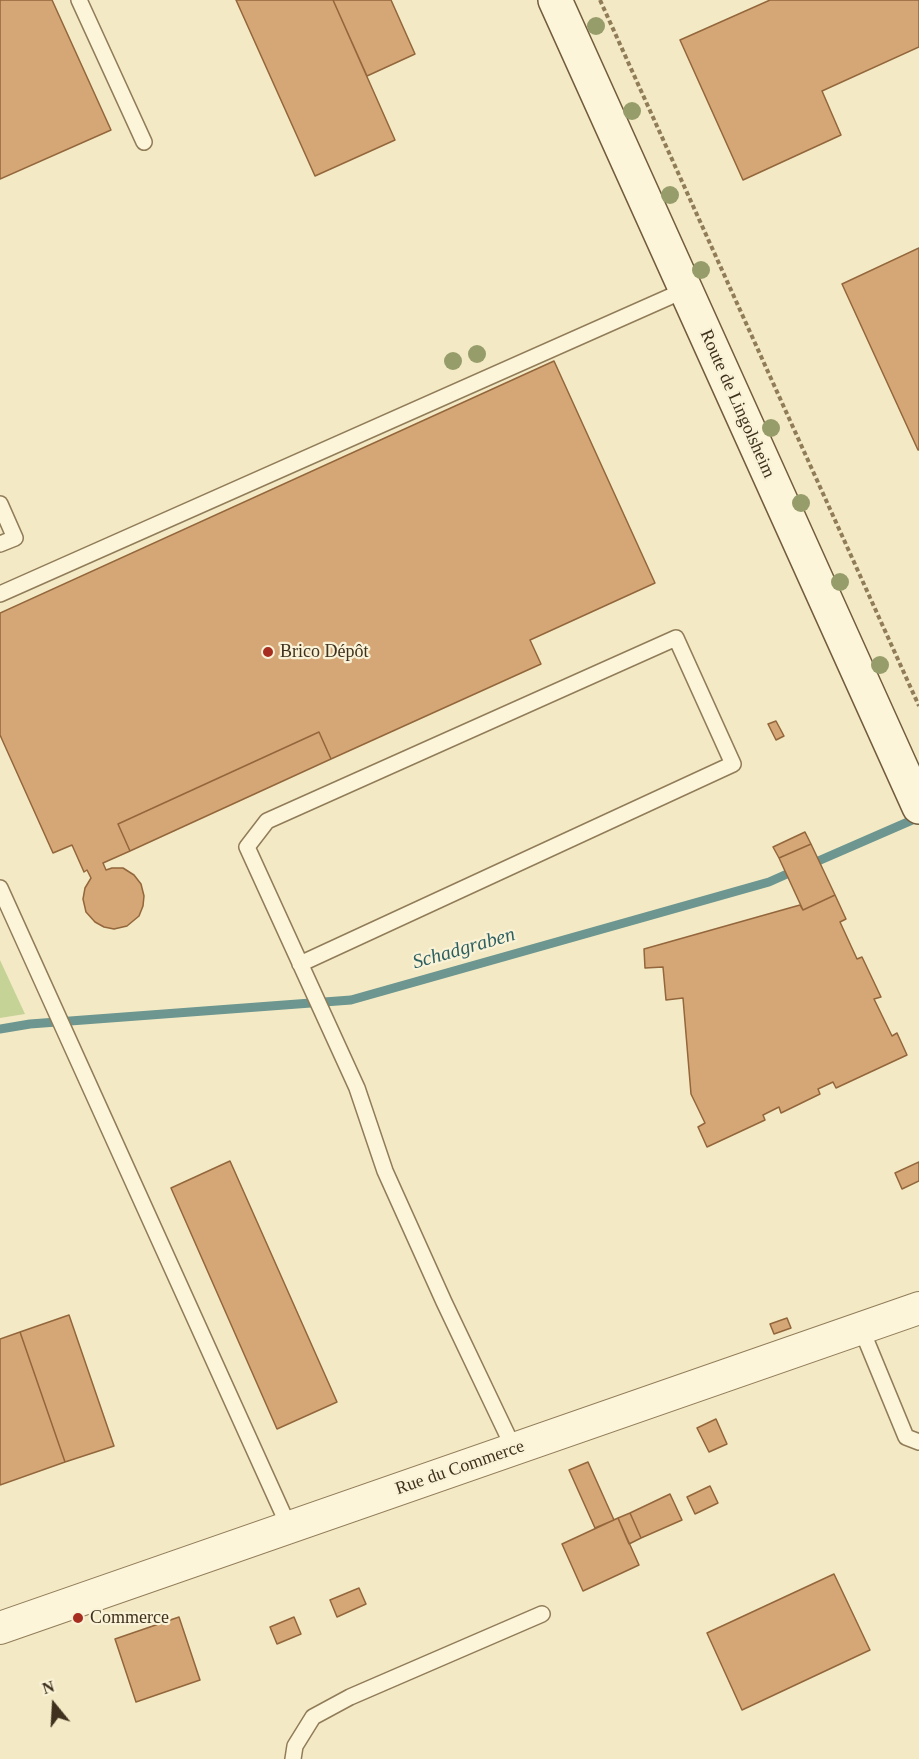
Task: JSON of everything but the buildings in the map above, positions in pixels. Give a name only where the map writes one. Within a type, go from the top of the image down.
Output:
[{"type":"main road","name":"Route de Lingolsheim","points":[[555,0],[919,806]]},
{"type":"street","name":"Rue du Commerce","points":[[0,1628],[919,1308]]},
{"type":"lane","points":[[79,0],[144,142]]},
{"type":"lane","points":[[0,594],[685,290]]},
{"type":"lane","points":[[0,504],[15,538],[0,544]]},
{"type":"lane","points":[[300,964],[733,764],[676,638],[267,821],[248,847],[300,964],[357,1088],[385,1171],[514,1449]]},
{"type":"lane","points":[[0,888],[289,1527]]},
{"type":"lane","points":[[861,1328],[906,1437],[919,1442]]},
{"type":"lane","points":[[293,1759],[295,1746],[313,1717],[350,1697],[542,1614]]},
{"type":"path","points":[[600,0],[919,706]]},
{"type":"green space","points":[[0,960],[25,1014],[0,1018]]},
{"type":"waterway","name":"Schadgraben","points":[[809,865],[919,817]]},
{"type":"waterway","name":"Schadgraben","points":[[0,1029],[30,1024],[351,1000],[769,882],[796,870]]},
{"type":"place","name":"Brico Dépôt","points":[[268,652]]},
{"type":"place","name":"Commerce","points":[[78,1618]]}]
